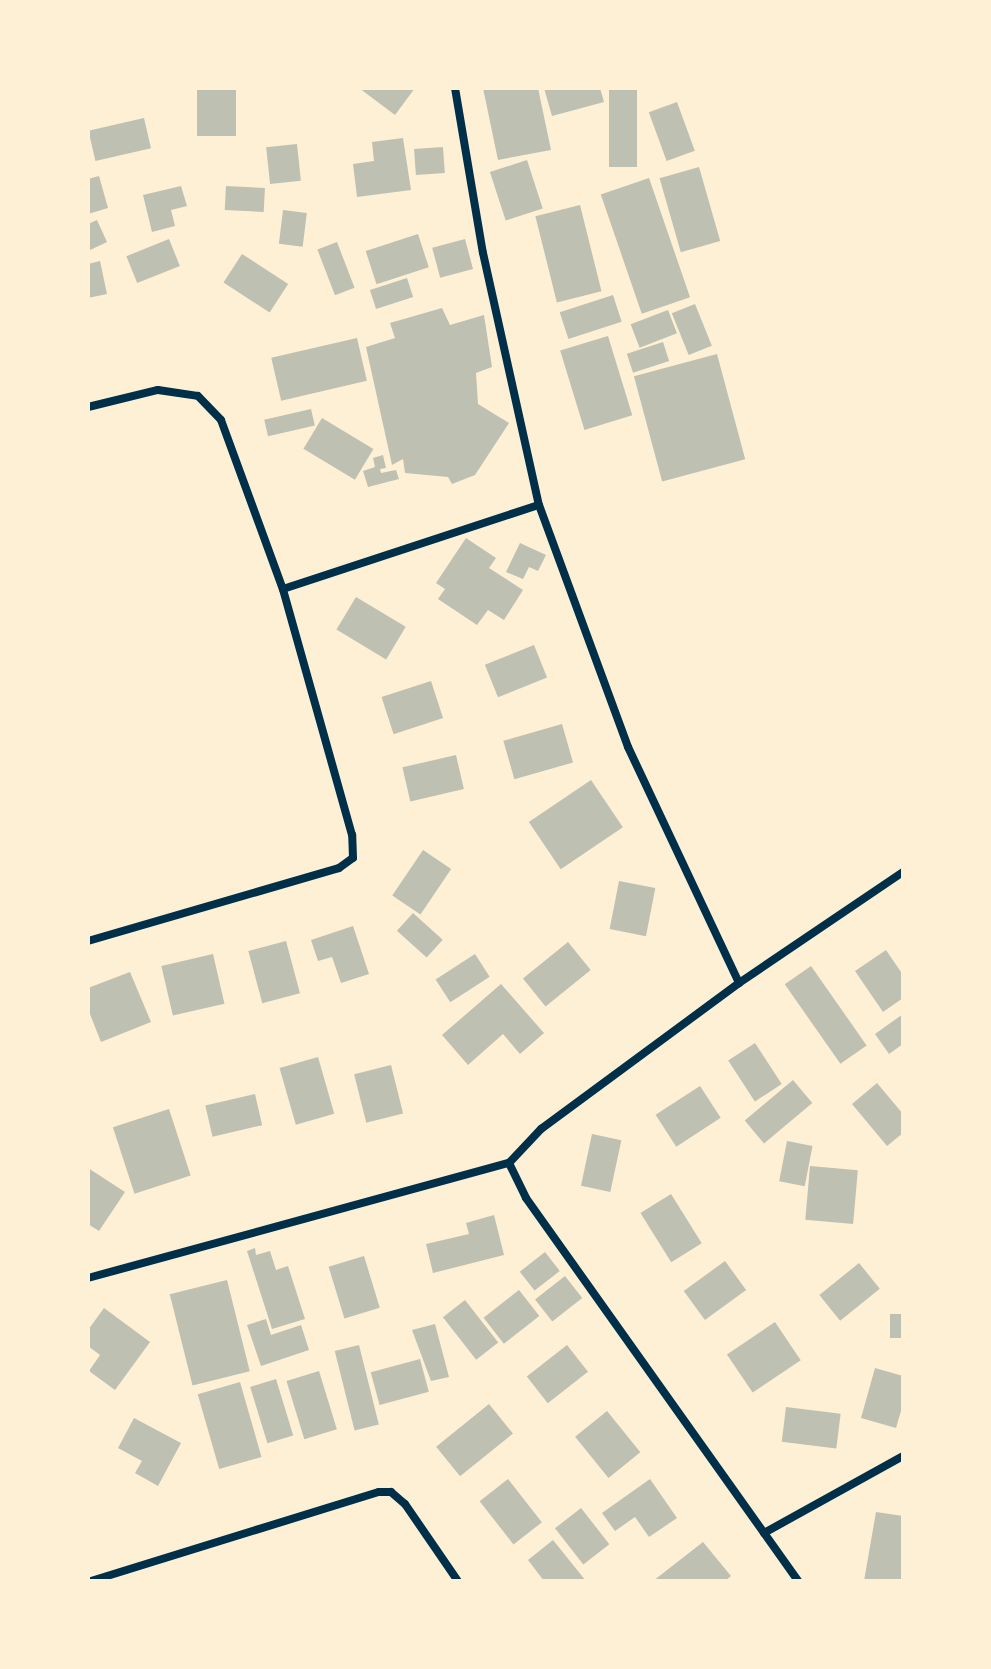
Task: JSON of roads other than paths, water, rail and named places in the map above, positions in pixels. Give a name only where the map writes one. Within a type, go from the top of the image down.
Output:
[{"type":"street","points":[[455,88],[483,253],[539,505],[628,747],[739,983]]},
{"type":"street","points":[[88,407],[158,390],[198,396],[221,420],[283,589],[352,835],[353,858],[339,868],[88,941]]},
{"type":"street","points":[[283,589],[539,505]]},
{"type":"street","points":[[88,1278],[509,1163],[541,1129],[739,983],[903,872]]},
{"type":"street","points":[[509,1163],[526,1198],[798,1581]]},
{"type":"street","points":[[764,1533],[903,1456]]},
{"type":"street","points":[[91,1581],[379,1492],[391,1492],[405,1504],[458,1581]]}]
